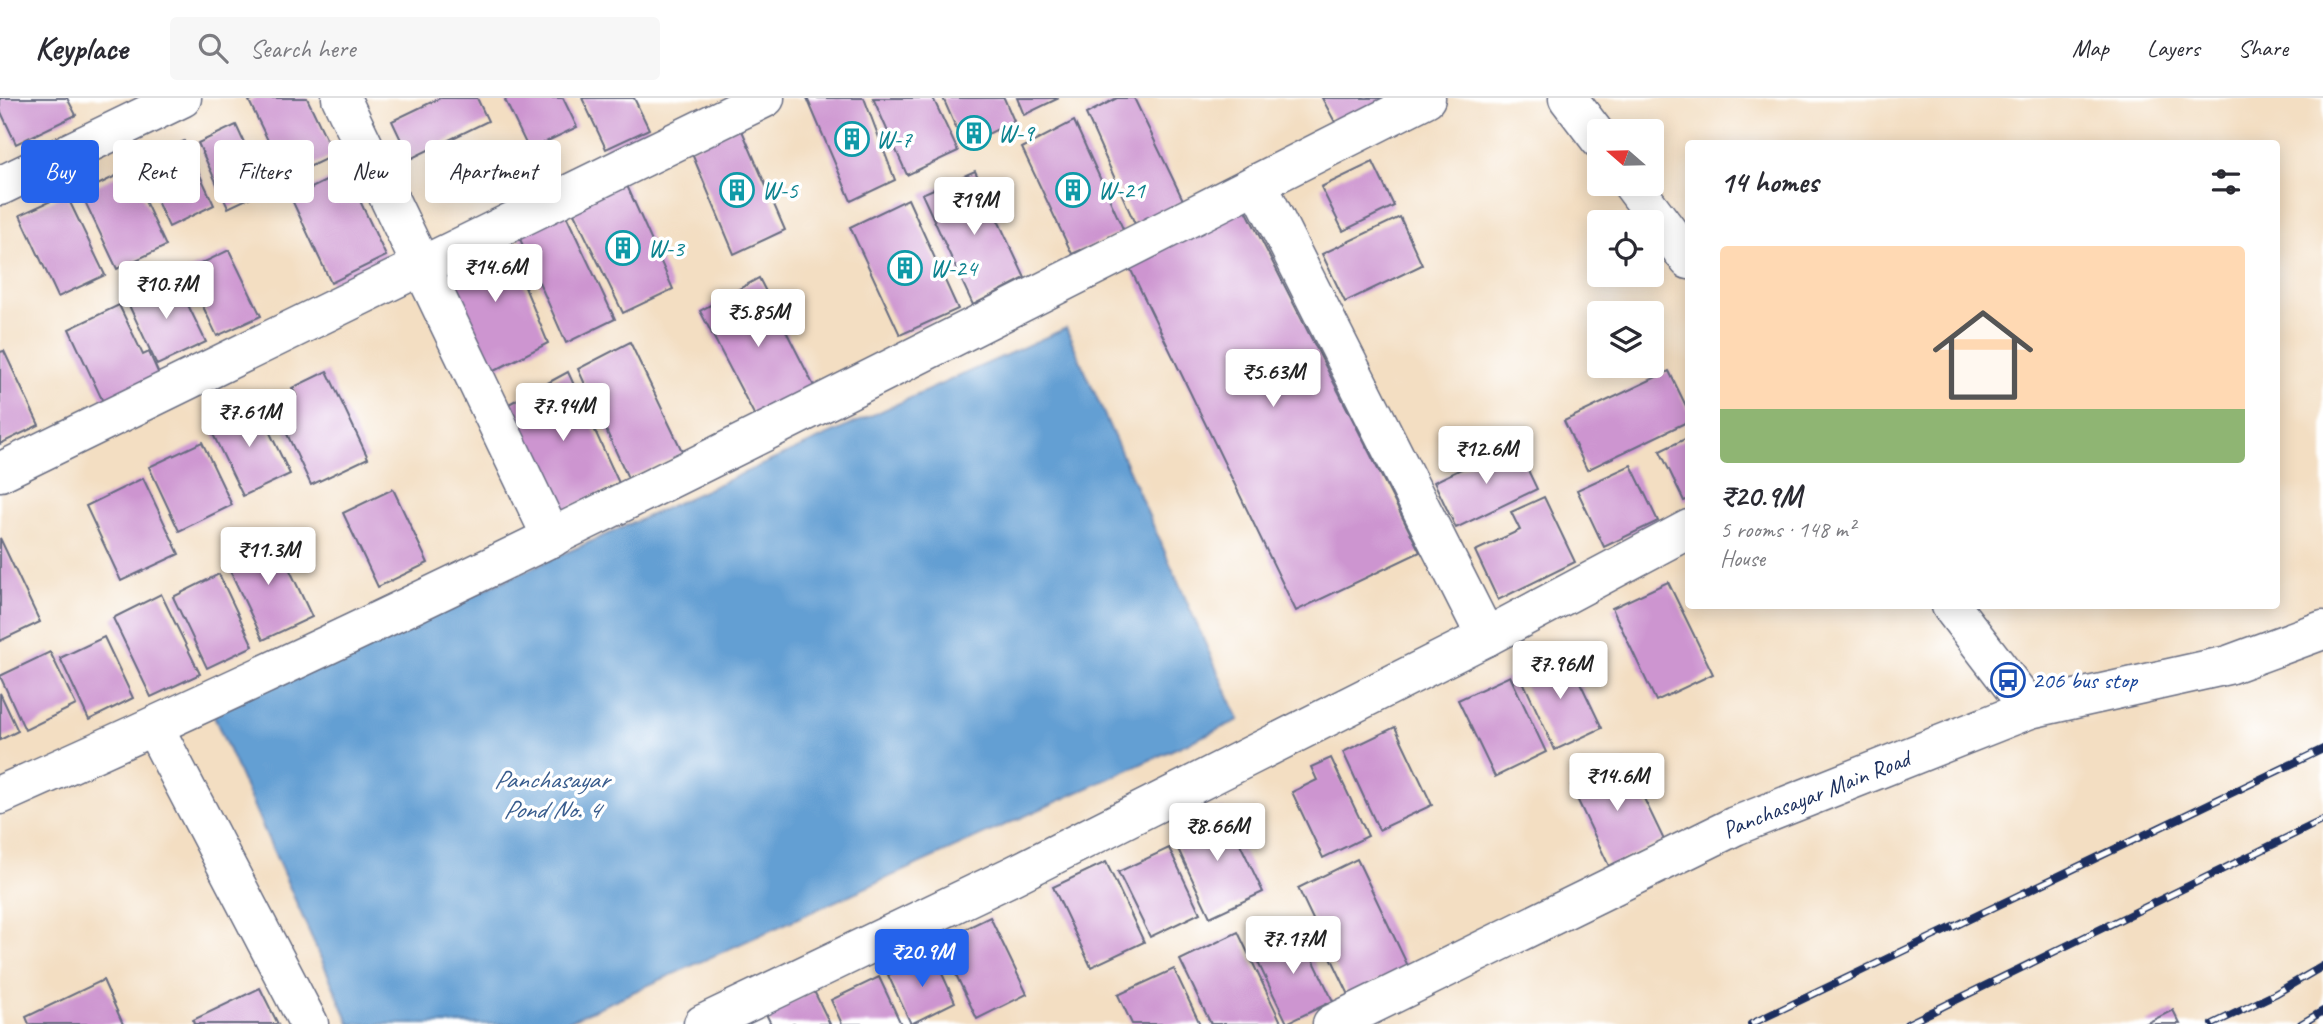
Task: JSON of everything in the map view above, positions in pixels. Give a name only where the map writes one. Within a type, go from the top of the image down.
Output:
[{"type":"street","points":[[0,186],[182,98]]},
{"type":"street","points":[[341,98],[552,538]]},
{"type":"street","points":[[0,472],[765,98]]},
{"type":"street","points":[[0,795],[154,727],[552,538],[1426,98]]},
{"type":"street","points":[[1569,98],[1587,122]]},
{"type":"street","points":[[1257,183],[1486,637]]},
{"type":"street","points":[[1641,196],[1685,255]]},
{"type":"street","points":[[703,1024],[1012,876],[1486,637],[1685,531]]},
{"type":"street","points":[[1953,609],[2030,709]]},
{"type":"street","name":"Panchasayar Main Road","points":[[1332,1024],[1735,826],[2030,709],[2228,666],[2323,630]]},
{"type":"street","points":[[154,727],[309,1024]]},
{"type":"water","name":"Panchasayar Pond No. 4","points":[[1066,328],[1239,720],[562,1024],[350,1024],[212,712]]},
{"type":"building","points":[[0,98],[67,98],[76,115],[16,144],[0,110]]},
{"type":"building","points":[[256,98],[307,98],[328,142],[328,158],[314,165],[314,140],[268,140],[249,101]]},
{"type":"building","points":[[440,98],[477,98],[488,121],[449,140],[425,140],[425,152],[411,159],[411,140],[401,140],[392,121]]},
{"type":"building","points":[[563,98],[577,127],[550,140],[524,140],[505,100]]},
{"type":"building","points":[[582,98],[634,98],[649,129],[606,149]]},
{"type":"building","name":"W-7","points":[[807,98],[864,98],[895,180],[851,201]]},
{"type":"building","points":[[873,98],[933,98],[958,151],[907,175]]},
{"type":"building","name":"W-9","points":[[943,98],[1004,98],[1014,121],[964,146]]},
{"type":"building","points":[[1017,98],[1059,98],[1024,115]]},
{"type":"building","points":[[1117,98],[1134,98],[1184,202],[1135,224],[1086,114]]},
{"type":"building","points":[[1322,98],[1388,98],[1337,126]]},
{"type":"building","name":"W-21","points":[[1074,121],[1124,231],[1072,254],[1022,148]]},
{"type":"building","points":[[236,125],[243,140],[214,140],[214,178],[200,142]]},
{"type":"building","name":"W-5","points":[[740,126],[785,230],[734,254],[690,149]]},
{"type":"building","points":[[1373,162],[1394,206],[1343,231],[1321,187]]},
{"type":"building","points":[[975,171],[1025,278],[973,305],[922,194]]},
{"type":"building","points":[[200,175],[214,205],[169,227],[158,203],[200,203]]},
{"type":"building","points":[[113,177],[113,203],[146,203],[166,246],[117,269],[86,203],[99,203],[99,184]]},
{"type":"building","points":[[328,180],[328,203],[361,203],[386,256],[331,283],[293,203],[314,203],[314,187]]},
{"type":"building","name":"W-3","points":[[625,181],[673,289],[623,313],[571,207]]},
{"type":"building","name":"W-24","points":[[908,199],[958,309],[900,335],[850,227]]},
{"type":"building","points":[[46,203],[70,203],[105,275],[58,297],[20,215]]},
{"type":"building","points":[[226,203],[239,203],[228,208]]},
{"type":"building","points":[[1243,204],[1420,552],[1296,611],[1128,264]]},
{"type":"building","points":[[563,209],[615,319],[566,343],[516,230]]},
{"type":"building","points":[[1400,217],[1422,265],[1345,302],[1322,254]]},
{"type":"building","points":[[503,234],[548,343],[488,374],[442,263]]},
{"type":"building","points":[[229,250],[261,316],[217,336],[186,271]]},
{"type":"building","points":[[174,276],[206,342],[157,365],[126,299]]},
{"type":"building","points":[[759,278],[815,388],[756,418],[700,311]]},
{"type":"building","points":[[119,305],[143,355],[149,352],[161,379],[105,406],[69,329]]},
{"type":"building","points":[[630,342],[683,453],[628,478],[578,369]]},
{"type":"building","points":[[4,351],[39,425],[0,444],[0,352]]},
{"type":"building","points":[[327,371],[368,458],[311,485],[278,415],[292,408],[287,399],[296,395],[292,388]]},
{"type":"building","points":[[1669,371],[1685,404],[1685,423],[1587,470],[1564,421],[1654,378],[1664,378],[1664,373]]},
{"type":"building","points":[[568,372],[619,483],[558,513],[507,405]]},
{"type":"building","points":[[255,402],[290,474],[243,496],[208,424]]},
{"type":"building","points":[[1685,439],[1685,501],[1684,501],[1660,451]]},
{"type":"building","points":[[202,442],[232,505],[179,531],[149,467]]},
{"type":"building","points":[[1515,443],[1537,489],[1456,528],[1434,482]]},
{"type":"building","points":[[1631,465],[1658,521],[1604,547],[1577,490]]},
{"type":"building","points":[[143,478],[179,554],[121,581],[86,506]]},
{"type":"building","points":[[393,489],[428,563],[378,587],[343,513]]},
{"type":"building","points":[[1544,497],[1575,562],[1498,600],[1475,551],[1520,530],[1511,512]]},
{"type":"building","points":[[273,534],[312,617],[263,640],[224,558]]},
{"type":"building","points":[[0,538],[40,622],[0,641]]},
{"type":"building","points":[[219,574],[253,646],[207,668],[173,597]]},
{"type":"building","points":[[1668,582],[1713,674],[1656,701],[1612,608]]},
{"type":"building","points":[[161,594],[200,674],[151,697],[113,618]]},
{"type":"building","points":[[104,637],[133,698],[89,720],[60,658]]},
{"type":"building","points":[[1565,651],[1602,728],[1555,750],[1519,673]]},
{"type":"building","points":[[50,652],[76,705],[25,730],[0,676]]},
{"type":"building","points":[[1510,676],[1546,752],[1495,777],[1458,700]]},
{"type":"building","points":[[0,693],[18,731],[0,740]]},
{"type":"building","points":[[1395,727],[1432,805],[1379,830],[1343,752]]},
{"type":"building","points":[[1331,758],[1368,836],[1323,858],[1292,792],[1317,780],[1311,767]]},
{"type":"building","points":[[1626,761],[1664,840],[1609,866],[1571,786]]},
{"type":"building","points":[[1223,808],[1263,892],[1210,917],[1171,834]]},
{"type":"building","points":[[1169,848],[1200,913],[1150,937],[1118,872]]},
{"type":"building","points":[[1357,859],[1408,966],[1349,995],[1298,888]]},
{"type":"building","points":[[1106,862],[1144,942],[1091,967],[1053,887]]},
{"type":"building","points":[[990,917],[1027,994],[977,1019],[940,941]]},
{"type":"building","points":[[1299,930],[1333,1001],[1287,1023],[1253,952]]},
{"type":"building","points":[[1238,932],[1281,1022],[1277,1024],[1211,1024],[1180,960]]},
{"type":"building","points":[[933,954],[955,1002],[911,1024],[888,975]]},
{"type":"building","points":[[1174,969],[1200,1024],[1132,1024],[1118,995]]},
{"type":"building","points":[[879,977],[901,1024],[842,1024],[831,1000]]},
{"type":"building","points":[[103,980],[123,1024],[29,1024],[26,1017]]},
{"type":"building","points":[[260,988],[278,1024],[194,1024],[193,1020]]},
{"type":"building","points":[[814,991],[830,1024],[771,1024],[766,1014]]},
{"type":"building","points":[[2173,1010],[2180,1024],[2145,1024]]},
{"type":"railway","points":[[1751,1024],[2323,749]]},
{"type":"railway","points":[[1907,1024],[2323,820]]},
{"type":"railway","points":[[2213,1024],[2275,994],[2323,966]]},
{"type":"railway","points":[[2301,1024],[2323,1011]]},
{"type":"place","name":"W-9","points":[[974,133]]},
{"type":"place","name":"W-7","points":[[852,139]]},
{"type":"place","name":"W-5","points":[[737,190]]},
{"type":"place","name":"W-21","points":[[1073,190]]},
{"type":"place","name":"W-3","points":[[623,248]]},
{"type":"place","name":"W-24","points":[[905,268]]},
{"type":"place","name":"206 bus stop","points":[[2008,680]]}]
